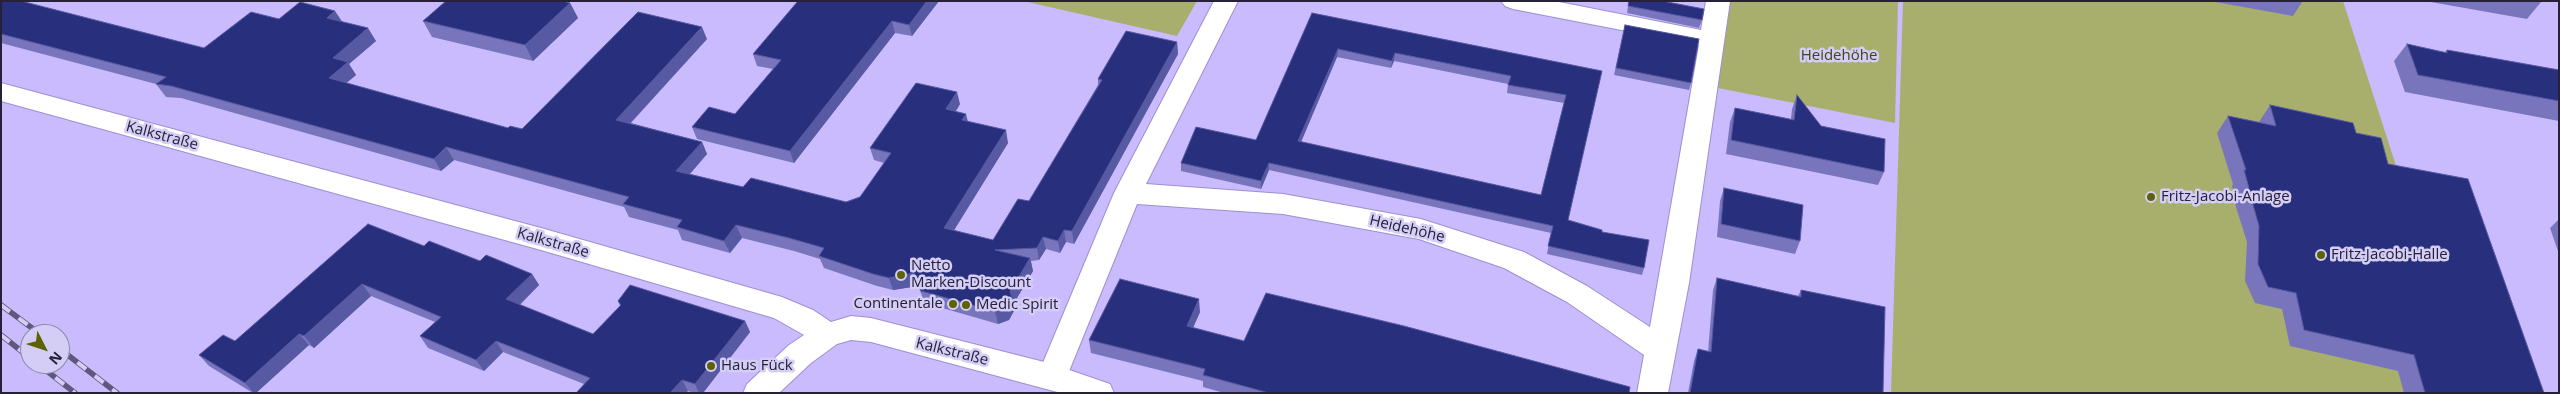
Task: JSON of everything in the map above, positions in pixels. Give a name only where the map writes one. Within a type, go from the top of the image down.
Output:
[{"type":"street","points":[[1052,377],[1128,192],[1226,1]]},
{"type":"street","points":[[1513,1],[1713,40]]},
{"type":"street","points":[[1652,393],[1674,283],[1718,1]]},
{"type":"street","name":"Kalkstraße","points":[[1,92],[540,239],[782,309],[802,318],[826,336],[851,328],[871,330],[1052,377],[1099,393]]},
{"type":"street","name":"Heidehöhe","points":[[1128,192],[1283,204],[1421,229],[1514,260],[1577,294],[1660,349]]},
{"type":"street","points":[[758,393],[800,354],[826,336]]},
{"type":"green space","points":[[1023,1],[1197,1],[1177,36]]},
{"type":"green space","name":"Heidehöhe","points":[[1729,1],[1898,1],[1895,123],[1718,88]]},
{"type":"green space","name":"Fritz-Jacobi-Anlage","points":[[1903,1],[2343,1],[2469,393],[1891,393]]},
{"type":"building","points":[[1,1],[21,1],[204,48],[251,12],[279,19],[300,2],[335,11],[327,18],[368,28],[333,58],[348,62],[329,78],[508,128],[510,126],[522,129],[638,12],[702,27],[616,120],[702,142],[676,171],[743,187],[751,178],[846,202],[860,197],[891,153],[870,148],[916,83],[957,92],[946,109],[966,114],[962,120],[1006,130],[944,228],[993,240],[1018,199],[1029,201],[1102,80],[1098,79],[1126,31],[1177,42],[1072,231],[1064,230],[1058,241],[1043,237],[1037,248],[995,250],[1030,258],[1010,292],[1012,297],[1006,307],[995,311],[921,291],[914,273],[889,278],[873,274],[819,256],[824,248],[789,238],[736,225],[724,241],[677,227],[682,220],[623,204],[629,197],[446,147],[434,159],[171,86],[156,84],[166,77],[1,34]]},
{"type":"building","points":[[446,1],[563,1],[570,3],[525,45],[423,21]]},
{"type":"building","points":[[798,1],[927,1],[909,25],[892,21],[790,151],[692,127],[709,107],[735,114],[781,60],[753,54]]},
{"type":"building","points":[[1629,1],[1662,1],[1704,9],[1702,20],[1628,6]]},
{"type":"building","points":[[1312,13],[1602,71],[1568,220],[1602,230],[1602,232],[1649,240],[1644,268],[1548,246],[1553,226],[1269,163],[1261,181],[1181,163],[1196,127],[1256,140]],"holes":[[[1338,49],[1392,61],[1395,53],[1511,76],[1508,85],[1566,95],[1541,195],[1298,141]]]},
{"type":"building","points":[[1625,25],[1699,39],[1691,83],[1616,68]]},
{"type":"building","points":[[2407,44],[2447,53],[2447,50],[2559,70],[2559,101],[2418,75]]},
{"type":"building","points":[[1797,95],[1821,126],[1885,139],[1884,172],[1731,140],[1735,108],[1794,120]]},
{"type":"building","points":[[2270,105],[2353,123],[2356,133],[2381,138],[2388,164],[2468,179],[2544,393],[2425,393],[2414,355],[2304,330],[2296,293],[2268,287],[2258,264],[2259,226],[2244,170],[2246,170],[2228,116],[2276,126]]},
{"type":"building","points":[[1724,188],[1803,205],[1800,241],[1721,224]]},
{"type":"building","points":[[368,224],[424,246],[429,241],[480,261],[486,255],[532,274],[506,299],[593,334],[621,305],[618,301],[630,285],[745,321],[695,384],[682,380],[670,393],[576,393],[590,378],[496,341],[476,360],[420,336],[441,317],[362,284],[304,336],[299,334],[245,383],[199,355],[223,335],[235,341]]},
{"type":"building","points":[[1717,278],[1801,297],[1801,290],[1885,307],[1883,393],[1690,393],[1698,349],[1711,352]]},
{"type":"building","points":[[1120,279],[1199,299],[1187,326],[1244,341],[1266,293],[1404,326],[1630,387],[1629,393],[1269,393],[1203,375],[1205,369],[1089,340]]},
{"type":"railway","points":[[1,305],[27,324]]},
{"type":"railway","points":[[1,335],[20,350]]},
{"type":"railway","points":[[70,357],[117,393]]},
{"type":"railway","points":[[51,374],[75,393]]},
{"type":"place","name":"Fritz-Jacobi-Anlage","points":[[2151,197]]},
{"type":"place","name":"Fritz-Jacobi-Halle","points":[[2321,255]]},
{"type":"place","name":"Netto Marken-Discount","points":[[901,275]]},
{"type":"place","name":"Continentale","points":[[953,304]]},
{"type":"place","name":"Medic Spirit","points":[[966,305]]},
{"type":"place","name":"Haus Fück","points":[[711,366]]}]
